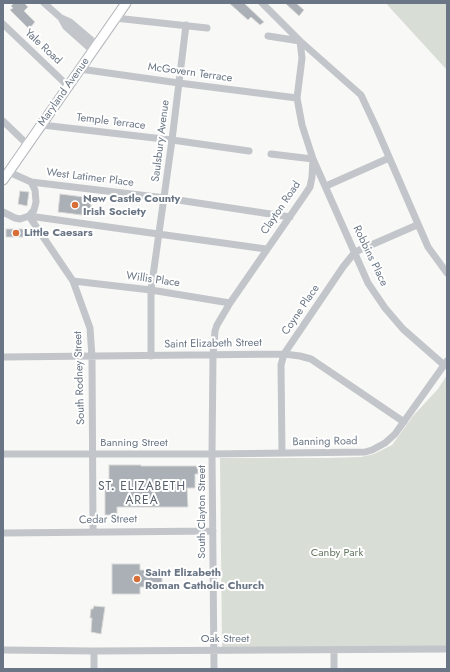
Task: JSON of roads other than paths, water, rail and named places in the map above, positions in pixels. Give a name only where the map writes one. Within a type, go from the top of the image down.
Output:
[{"type":"main road","name":"Maryland Avenue","points":[[3,180],[126,3]]},
{"type":"street","points":[[44,3],[61,18],[70,22],[95,48]]},
{"type":"street","points":[[262,3],[300,41],[361,95],[428,248],[447,274]]},
{"type":"street","points":[[115,18],[207,28]]},
{"type":"street","name":"Yale Road","points":[[3,24],[68,86]]},
{"type":"street","name":"Saulsbury Avenue","points":[[151,356],[151,290],[165,198],[186,25]]},
{"type":"street","points":[[268,36],[300,41]]},
{"type":"street","name":"Clayton Road","points":[[213,356],[215,331],[217,325],[230,303],[310,187],[312,177],[312,158],[302,125],[297,98],[302,58],[300,41]]},
{"type":"street","name":"McGovern Terrace","points":[[80,69],[297,98]]},
{"type":"street","points":[[3,121],[28,144]]},
{"type":"street","name":"Temple Terrace","points":[[42,125],[172,140],[249,151]]},
{"type":"street","points":[[271,154],[312,158]]},
{"type":"street","name":"Robbins Place","points":[[312,158],[326,186],[368,283],[403,329],[446,363]]},
{"type":"street","points":[[326,186],[389,158]]},
{"type":"street","name":"West Latimer Place","points":[[9,172],[31,182],[165,198],[290,217]]},
{"type":"street","points":[[29,216],[34,210],[36,202],[35,190],[31,182]]},
{"type":"street","points":[[3,212],[20,219],[29,216],[266,250]]},
{"type":"street","name":"South Rodney Street","points":[[29,216],[73,281],[90,328],[92,356],[93,531]]},
{"type":"street","name":"Coyne Place","points":[[282,453],[282,365],[284,354],[343,267],[355,252],[417,225]]},
{"type":"street","name":"Willis Place","points":[[73,281],[151,290],[230,303]]},
{"type":"street","name":"Saint Elizabeth Street","points":[[3,357],[213,356],[284,354],[300,356],[311,360],[404,422]]},
{"type":"street","name":"South Clayton Street","points":[[213,356],[212,454],[214,669]]},
{"type":"street","name":"Banning Road","points":[[265,453],[365,452],[372,450],[385,443],[395,434],[446,363]]},
{"type":"street","name":"Banning Street","points":[[3,454],[265,453]]},
{"type":"street","name":"Cedar Street","points":[[3,533],[213,530]]},
{"type":"street","name":"Oak Street","points":[[3,650],[94,651],[447,649]]},
{"type":"street","points":[[334,650],[334,669]]},
{"type":"street","points":[[94,651],[94,669]]},
{"type":"place","name":"New Castle County Irish Society","points":[[75,205]]},
{"type":"place","name":"Little Caesars","points":[[16,233]]},
{"type":"place","name":"Saint Elizabeth Roman Catholic Church","points":[[137,579]]},
{"type":"district","name":"ST. ELIZABETH AREA","points":[[142,494]]},
{"type":"park label","name":"Canby Park","points":[[337,553]]}]
